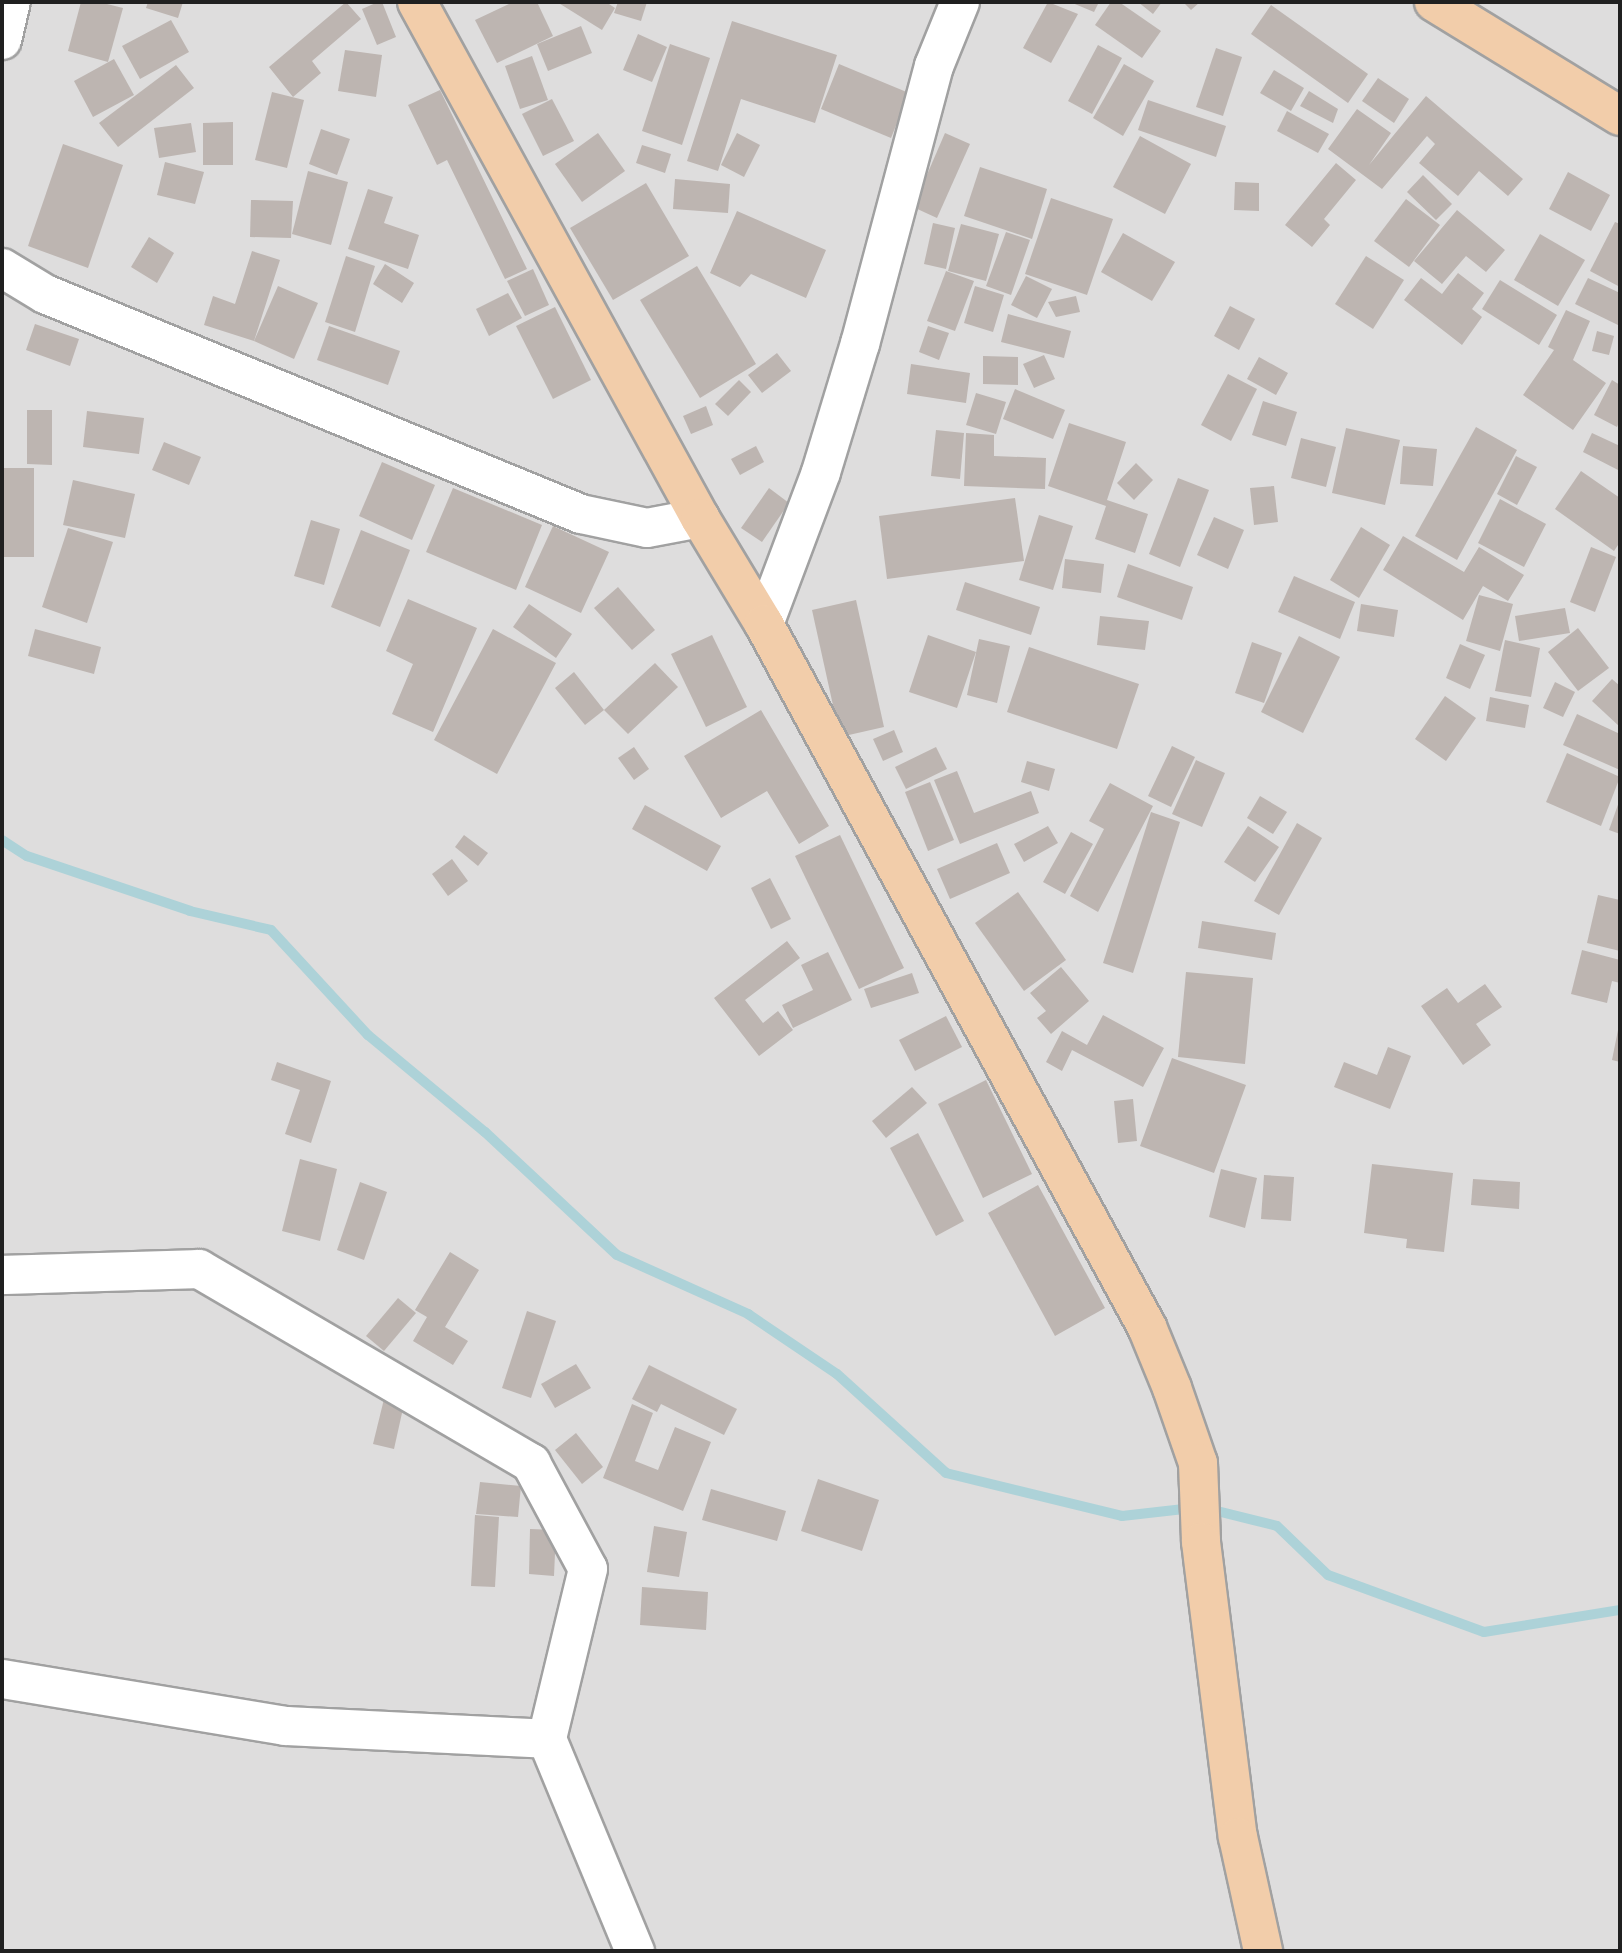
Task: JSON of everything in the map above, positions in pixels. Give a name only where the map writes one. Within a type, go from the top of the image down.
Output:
[{"type":"main road","points":[[417,2],[700,518],[764,624],[1146,1327],[1172,1388],[1198,1463],[1201,1542],[1238,1837],[1263,1951]]},
{"type":"main road","points":[[1434,2],[1620,116]]},
{"type":"street","points":[[2,40],[11,2]]},
{"type":"street","points":[[764,624],[821,472],[860,344],[934,66],[961,2]]},
{"type":"street","points":[[2,268],[45,294],[581,514],[647,528],[700,518]]},
{"type":"street","points":[[2,1275],[199,1269],[531,1463],[587,1569],[547,1739],[635,1951]]},
{"type":"street","points":[[2,1679],[285,1727],[547,1739]]},
{"type":"shaded area","points":[[2,2],[1620,2],[1620,1951],[2,1951]]},
{"type":"building","points":[[81,2],[99,2],[123,8],[108,62],[68,51]]},
{"type":"building","points":[[148,2],[183,2],[178,18],[146,8]]},
{"type":"building","points":[[346,2],[361,19],[312,61],[321,73],[293,97],[269,67]]},
{"type":"building","points":[[382,2],[396,37],[377,45],[362,9]]},
{"type":"building","points":[[513,2],[537,2],[553,36],[497,63],[475,20]]},
{"type":"building","points":[[557,2],[606,2],[615,8],[602,30]]},
{"type":"building","points":[[618,2],[647,2],[641,21],[614,13]]},
{"type":"building","points":[[1048,2],[1078,14],[1051,63],[1023,48]]},
{"type":"building","points":[[1070,2],[1099,2],[1094,12]]},
{"type":"building","points":[[1111,2],[1119,2],[1161,31],[1142,58],[1095,25]]},
{"type":"building","points":[[1138,2],[1162,2],[1153,14]]},
{"type":"building","points":[[1183,2],[1200,2],[1191,10]]},
{"type":"building","points":[[1271,5],[1368,74],[1348,103],[1251,34]]},
{"type":"building","points":[[171,20],[189,52],[140,79],[122,46]]},
{"type":"building","points":[[732,21],[837,55],[815,123],[741,99],[718,171],[687,161]]},
{"type":"building","points":[[581,26],[592,53],[548,71],[537,44]]},
{"type":"building","points":[[638,34],[667,47],[652,82],[623,70]]},
{"type":"building","points":[[670,44],[710,58],[682,145],[642,131]]},
{"type":"building","points":[[1098,45],[1122,58],[1092,114],[1068,101]]},
{"type":"building","points":[[1216,48],[1242,57],[1223,116],[1196,107]]},
{"type":"building","points":[[345,50],[382,55],[376,97],[338,91]]},
{"type":"building","points":[[532,56],[548,100],[520,109],[505,66]]},
{"type":"building","points":[[114,59],[134,95],[93,117],[74,81]]},
{"type":"building","points":[[839,64],[909,93],[891,138],[821,109]]},
{"type":"building","points":[[1124,64],[1154,81],[1123,136],[1093,118]]},
{"type":"building","points":[[176,65],[194,88],[118,147],[99,123]]},
{"type":"building","points":[[1274,70],[1304,88],[1291,111],[1260,93]]},
{"type":"building","points":[[1378,78],[1409,99],[1394,123],[1362,101]]},
{"type":"building","points":[[440,90],[527,269],[505,279],[447,160],[437,165],[408,105]]},
{"type":"building","points":[[1309,91],[1338,109],[1333,123],[1300,106]]},
{"type":"building","points":[[272,92],[304,100],[287,168],[255,160]]},
{"type":"building","points":[[1426,96],[1523,179],[1508,196],[1479,171],[1458,196],[1419,163],[1435,144],[1427,136],[1382,189],[1328,149],[1357,109],[1391,133],[1369,165]]},
{"type":"building","points":[[552,99],[574,141],[543,156],[522,114]]},
{"type":"building","points":[[1148,100],[1226,126],[1216,157],[1138,130]]},
{"type":"building","points":[[1287,111],[1329,134],[1318,153],[1277,131]]},
{"type":"building","points":[[233,122],[233,165],[203,165],[203,123]]},
{"type":"building","points":[[191,123],[196,152],[159,158],[154,128]]},
{"type":"building","points":[[321,129],[350,139],[337,175],[309,164]]},
{"type":"building","points":[[598,133],[625,171],[582,202],[555,164]]},
{"type":"building","points":[[737,133],[760,145],[744,177],[721,165]]},
{"type":"building","points":[[945,133],[970,144],[937,218],[913,207]]},
{"type":"building","points":[[1140,136],[1191,164],[1165,214],[1113,187]]},
{"type":"building","points":[[63,144],[123,165],[88,268],[28,246]]},
{"type":"building","points":[[642,145],[671,154],[665,173],[636,163]]},
{"type":"building","points":[[165,162],[204,172],[195,204],[157,195]]},
{"type":"building","points":[[1336,163],[1356,180],[1324,219],[1330,225],[1312,247],[1285,225]]},
{"type":"building","points":[[980,167],[1047,189],[1032,239],[964,216]]},
{"type":"building","points":[[308,171],[348,182],[331,245],[292,234]]},
{"type":"building","points":[[1568,172],[1610,195],[1591,231],[1549,209]]},
{"type":"building","points":[[1423,175],[1452,204],[1436,220],[1407,192]]},
{"type":"building","points":[[675,179],[730,184],[728,213],[673,209]]},
{"type":"building","points":[[1235,182],[1259,183],[1259,211],[1234,210]]},
{"type":"building","points":[[646,183],[689,256],[613,300],[570,228]]},
{"type":"building","points":[[368,189],[393,197],[384,223],[419,235],[408,269],[348,249]]},
{"type":"building","points":[[1051,198],[1113,219],[1087,295],[1025,274]]},
{"type":"building","points":[[1406,199],[1440,225],[1409,267],[1374,241]]},
{"type":"building","points":[[251,200],[293,201],[291,238],[250,237]]},
{"type":"building","points":[[1457,210],[1505,250],[1486,272],[1466,256],[1442,284],[1414,261]]},
{"type":"building","points":[[737,211],[826,250],[806,298],[751,274],[740,287],[710,273]]},
{"type":"building","points":[[1615,222],[1620,224],[1620,287],[1590,271]]},
{"type":"building","points":[[933,223],[955,228],[946,269],[924,264]]},
{"type":"building","points":[[961,224],[999,234],[986,281],[948,271]]},
{"type":"building","points":[[1006,232],[1030,240],[1011,295],[986,286]]},
{"type":"building","points":[[1123,233],[1175,262],[1152,301],[1101,272]]},
{"type":"building","points":[[1540,234],[1585,260],[1558,306],[1514,280]]},
{"type":"building","points":[[149,237],[174,253],[157,283],[131,267]]},
{"type":"building","points":[[252,251],[280,260],[254,341],[204,325],[213,296],[235,304]]},
{"type":"building","points":[[346,256],[375,266],[355,332],[325,322]]},
{"type":"building","points":[[1366,256],[1404,280],[1373,329],[1335,304]]},
{"type":"building","points":[[385,264],[414,283],[402,303],[373,284]]},
{"type":"building","points":[[697,266],[756,364],[700,398],[640,300]]},
{"type":"building","points":[[533,269],[549,305],[525,316],[507,281]]},
{"type":"building","points":[[946,271],[974,281],[955,331],[927,321]]},
{"type":"building","points":[[1458,273],[1484,293],[1472,309],[1482,317],[1462,345],[1404,300],[1421,278],[1442,294]]},
{"type":"building","points":[[1026,276],[1052,289],[1037,318],[1011,305]]},
{"type":"building","points":[[1588,278],[1620,293],[1620,326],[1575,304]]},
{"type":"building","points":[[1500,280],[1557,315],[1539,345],[1482,309]]},
{"type":"building","points":[[278,286],[318,303],[294,359],[254,341]]},
{"type":"building","points":[[975,286],[1004,295],[993,332],[964,323]]},
{"type":"building","points":[[508,293],[522,318],[489,336],[476,309]]},
{"type":"building","points":[[1076,296],[1080,312],[1056,317],[1048,302]]},
{"type":"building","points":[[1230,306],[1255,319],[1239,350],[1214,336]]},
{"type":"building","points":[[555,307],[591,380],[553,399],[516,326]]},
{"type":"building","points":[[1566,310],[1590,321],[1573,360],[1606,383],[1573,430],[1523,395],[1554,350],[1548,347]]},
{"type":"building","points":[[1008,314],[1071,331],[1064,358],[1001,342]]},
{"type":"building","points":[[35,324],[79,339],[70,366],[26,350]]},
{"type":"building","points":[[329,326],[400,351],[388,385],[317,360]]},
{"type":"building","points":[[928,326],[949,333],[939,360],[919,352]]},
{"type":"building","points":[[1597,331],[1614,336],[1609,355],[1592,351]]},
{"type":"building","points":[[777,353],[791,371],[762,393],[748,375]]},
{"type":"building","points":[[1044,355],[1055,379],[1034,388],[1023,364]]},
{"type":"building","points":[[983,356],[1018,357],[1018,385],[983,384]]},
{"type":"building","points":[[1259,357],[1288,373],[1276,395],[1247,379]]},
{"type":"building","points":[[911,364],[970,373],[966,403],[907,394]]},
{"type":"building","points":[[1228,374],[1257,389],[1231,441],[1201,425]]},
{"type":"building","points":[[739,380],[751,392],[728,416],[715,404]]},
{"type":"building","points":[[1612,380],[1620,385],[1620,420],[1617,427],[1594,415]]},
{"type":"building","points":[[1015,389],[1065,410],[1053,439],[1003,419]]},
{"type":"building","points":[[976,393],[1006,402],[996,434],[966,425]]},
{"type":"building","points":[[1263,401],[1297,412],[1286,446],[1252,435]]},
{"type":"building","points":[[706,406],[713,425],[691,434],[683,416]]},
{"type":"building","points":[[27,410],[52,410],[52,465],[27,464]]},
{"type":"building","points":[[87,411],[144,418],[139,454],[83,447]]},
{"type":"building","points":[[1069,423],[1126,442],[1107,500],[1148,514],[1135,553],[1095,539],[1106,506],[1048,486]]},
{"type":"building","points":[[1476,427],[1517,450],[1457,560],[1415,536]]},
{"type":"building","points":[[1346,428],[1400,440],[1385,505],[1332,493]]},
{"type":"building","points":[[936,430],[964,433],[960,479],[931,476]]},
{"type":"building","points":[[966,433],[994,435],[994,456],[1046,458],[1045,489],[964,486]]},
{"type":"building","points":[[1592,433],[1620,446],[1620,471],[1583,452]]},
{"type":"building","points":[[1301,438],[1336,447],[1326,487],[1291,478]]},
{"type":"building","points":[[164,442],[201,457],[189,485],[152,470]]},
{"type":"building","points":[[756,446],[764,462],[740,475],[731,459]]},
{"type":"building","points":[[1403,446],[1437,449],[1433,486],[1400,484]]},
{"type":"building","points":[[1516,456],[1537,467],[1517,505],[1497,494]]},
{"type":"building","points":[[382,462],[435,485],[412,540],[359,516]]},
{"type":"building","points":[[1136,463],[1153,480],[1134,500],[1117,483]]},
{"type":"building","points":[[2,468],[34,468],[34,557],[2,557]]},
{"type":"building","points":[[1581,471],[1620,498],[1620,542],[1614,551],[1555,509]]},
{"type":"building","points":[[1178,478],[1209,490],[1180,567],[1149,554]]},
{"type":"building","points":[[73,480],[135,494],[125,538],[63,525]]},
{"type":"building","points":[[1274,486],[1278,522],[1254,525],[1250,488]]},
{"type":"building","points":[[453,488],[542,525],[516,590],[426,552]]},
{"type":"building","points":[[769,488],[789,503],[762,542],[741,528]]},
{"type":"building","points":[[1015,498],[1024,561],[887,579],[879,516]]},
{"type":"building","points":[[1500,499],[1546,524],[1524,567],[1478,543]]},
{"type":"building","points":[[1039,515],[1073,526],[1053,590],[1019,580]]},
{"type":"building","points":[[1214,517],[1244,530],[1228,569],[1197,555]]},
{"type":"building","points":[[311,520],[340,529],[324,585],[294,576]]},
{"type":"building","points":[[553,526],[609,552],[581,613],[525,587]]},
{"type":"building","points":[[1361,527],[1390,545],[1359,598],[1330,580]]},
{"type":"building","points":[[68,528],[113,542],[87,623],[42,607]]},
{"type":"building","points":[[361,530],[410,550],[380,627],[331,607]]},
{"type":"building","points":[[1403,536],[1464,572],[1479,547],[1524,575],[1508,601],[1483,586],[1463,620],[1383,570]]},
{"type":"building","points":[[1591,547],[1616,557],[1595,612],[1570,602]]},
{"type":"building","points":[[1065,559],[1104,564],[1101,593],[1062,588]]},
{"type":"building","points":[[1128,564],[1193,587],[1182,620],[1117,597]]},
{"type":"building","points":[[1294,576],[1355,602],[1340,639],[1278,612]]},
{"type":"building","points":[[965,582],[1040,607],[1031,635],[956,610]]},
{"type":"building","points":[[618,587],[655,630],[632,650],[594,608]]},
{"type":"building","points":[[1479,595],[1513,604],[1500,651],[1466,641]]},
{"type":"building","points":[[408,599],[477,628],[433,732],[392,714],[413,664],[386,651]]},
{"type":"building","points":[[856,600],[884,727],[840,737],[812,610]]},
{"type":"building","points":[[529,604],[572,634],[556,658],[513,627]]},
{"type":"building","points":[[1361,604],[1398,610],[1394,637],[1357,631]]},
{"type":"building","points":[[1565,608],[1570,633],[1519,641],[1515,616]]},
{"type":"building","points":[[1100,616],[1149,621],[1145,650],[1097,645]]},
{"type":"building","points":[[1578,628],[1609,668],[1578,691],[1548,652]]},
{"type":"building","points":[[35,629],[101,647],[94,674],[28,656]]},
{"type":"building","points":[[493,629],[556,663],[497,774],[434,740]]},
{"type":"building","points":[[712,635],[747,707],[706,727],[671,654]]},
{"type":"building","points":[[928,635],[976,652],[957,708],[909,692]]},
{"type":"building","points":[[1299,636],[1340,657],[1303,733],[1261,712]]},
{"type":"building","points":[[979,639],[1010,646],[997,703],[967,695]]},
{"type":"building","points":[[1505,640],[1540,648],[1531,697],[1495,691]]},
{"type":"building","points":[[1252,642],[1282,653],[1264,703],[1235,693]]},
{"type":"building","points":[[1460,644],[1485,655],[1470,689],[1446,678]]},
{"type":"building","points":[[1029,647],[1139,684],[1117,749],[1007,712]]},
{"type":"building","points":[[655,663],[678,687],[628,734],[604,710]]},
{"type":"building","points":[[574,672],[604,710],[585,725],[555,688]]},
{"type":"building","points":[[1612,679],[1620,686],[1620,727],[1592,701]]},
{"type":"building","points":[[1555,682],[1575,692],[1563,717],[1543,708]]},
{"type":"building","points":[[1445,696],[1476,718],[1446,761],[1415,739]]},
{"type":"building","points":[[1490,697],[1529,705],[1525,728],[1486,721]]},
{"type":"building","points":[[761,710],[829,826],[799,844],[767,791],[721,818],[684,756]]},
{"type":"building","points":[[1577,714],[1620,734],[1620,770],[1563,745]]},
{"type":"building","points":[[894,730],[903,752],[883,761],[873,739]]},
{"type":"building","points":[[1172,746],[1195,757],[1171,807],[1148,796]]},
{"type":"building","points":[[634,747],[649,769],[634,780],[618,758]]},
{"type":"building","points":[[936,747],[947,769],[906,789],[895,767]]},
{"type":"building","points":[[1567,753],[1620,777],[1601,826],[1546,802]]},
{"type":"building","points":[[1196,760],[1225,773],[1202,827],[1172,814]]},
{"type":"building","points":[[1027,761],[1055,769],[1049,791],[1021,782]]},
{"type":"building","points":[[957,771],[974,813],[1031,791],[1039,813],[960,844],[934,780]]},
{"type":"building","points":[[930,782],[954,840],[928,851],[905,792]]},
{"type":"building","points":[[1110,783],[1153,806],[1098,912],[1070,896],[1104,829],[1089,821]]},
{"type":"building","points":[[1260,796],[1287,812],[1273,834],[1247,818]]},
{"type":"building","points":[[1620,799],[1620,834],[1609,830]]},
{"type":"building","points":[[645,805],[721,846],[707,871],[632,829]]},
{"type":"building","points":[[1151,812],[1180,822],[1133,973],[1103,963]]},
{"type":"building","points":[[1297,823],[1322,838],[1279,915],[1254,901]]},
{"type":"building","points":[[1048,826],[1058,843],[1024,862],[1014,844]]},
{"type":"building","points":[[1248,826],[1279,847],[1255,882],[1224,862]]},
{"type":"building","points":[[1071,832],[1093,844],[1065,894],[1043,882]]},
{"type":"building","points":[[464,835],[488,853],[478,866],[455,847]]},
{"type":"building","points":[[840,835],[904,968],[859,989],[795,856]]},
{"type":"building","points":[[997,843],[1010,873],[950,899],[937,869]]},
{"type":"building","points":[[452,859],[468,881],[448,896],[432,874]]},
{"type":"building","points":[[770,878],[791,919],[771,929],[751,888]]},
{"type":"building","points":[[1018,892],[1066,960],[1024,991],[975,923]]},
{"type":"building","points":[[1598,895],[1620,900],[1620,951],[1587,943]]},
{"type":"building","points":[[1202,921],[1276,933],[1272,960],[1198,948]]},
{"type":"building","points":[[787,941],[800,958],[745,1000],[763,1023],[778,1011],[793,1030],[759,1056],[714,998]]},
{"type":"building","points":[[1582,950],[1620,960],[1620,983],[1612,981],[1607,1003],[1571,994]]},
{"type":"building","points":[[828,952],[852,1000],[793,1028],[782,1005],[813,990],[801,965]]},
{"type":"building","points":[[1061,967],[1089,1001],[1051,1034],[1037,1018],[1046,1011],[1030,993]]},
{"type":"building","points":[[1186,972],[1253,978],[1245,1064],[1178,1057]]},
{"type":"building","points":[[912,973],[919,993],[871,1008],[864,989]]},
{"type":"building","points":[[1485,984],[1502,1007],[1476,1024],[1491,1045],[1463,1065],[1421,1006],[1447,988],[1458,1003]]},
{"type":"building","points":[[1103,1015],[1164,1048],[1143,1087],[1072,1050],[1062,1071],[1046,1062],[1062,1031],[1087,1045]]},
{"type":"building","points":[[946,1016],[962,1047],[915,1071],[899,1040]]},
{"type":"building","points":[[1620,1025],[1620,1062],[1612,1060]]},
{"type":"building","points":[[1388,1047],[1411,1056],[1390,1109],[1334,1087],[1344,1062],[1377,1075]]},
{"type":"building","points":[[1172,1058],[1246,1085],[1214,1173],[1140,1146]]},
{"type":"building","points":[[277,1062],[331,1081],[311,1143],[285,1134],[300,1090],[271,1080]]},
{"type":"building","points":[[986,1080],[1032,1174],[983,1198],[938,1104]]},
{"type":"building","points":[[912,1087],[927,1103],[886,1138],[872,1121]]},
{"type":"building","points":[[1133,1099],[1137,1141],[1118,1143],[1114,1101]]},
{"type":"building","points":[[918,1133],[964,1221],[936,1236],[890,1148]]},
{"type":"building","points":[[300,1159],[337,1169],[320,1241],[282,1231]]},
{"type":"building","points":[[1372,1164],[1453,1173],[1444,1252],[1406,1248],[1407,1239],[1364,1233]]},
{"type":"building","points":[[1221,1169],[1257,1178],[1245,1228],[1209,1217]]},
{"type":"building","points":[[1264,1175],[1294,1177],[1291,1221],[1261,1219]]},
{"type":"building","points":[[1473,1179],[1520,1182],[1519,1209],[1471,1205]]},
{"type":"building","points":[[360,1182],[387,1192],[364,1260],[337,1250]]},
{"type":"building","points":[[1038,1185],[1105,1308],[1055,1336],[988,1213]]},
{"type":"building","points":[[450,1252],[479,1270],[445,1327],[468,1341],[453,1365],[413,1341],[427,1317],[415,1310]]},
{"type":"building","points":[[398,1298],[416,1313],[384,1351],[366,1336]]},
{"type":"building","points":[[527,1311],[556,1321],[531,1398],[502,1388]]},
{"type":"building","points":[[576,1364],[591,1388],[555,1408],[541,1384]]},
{"type":"building","points":[[649,1365],[737,1409],[724,1435],[661,1404],[657,1412],[632,1399]]},
{"type":"building","points":[[384,1399],[404,1404],[394,1449],[373,1444]]},
{"type":"building","points":[[632,1404],[653,1413],[635,1461],[658,1470],[675,1427],[711,1442],[683,1511],[603,1478]]},
{"type":"building","points":[[576,1433],[603,1467],[582,1484],[555,1450]]},
{"type":"building","points":[[818,1479],[879,1500],[862,1551],[801,1531]]},
{"type":"building","points":[[480,1482],[521,1486],[518,1517],[476,1514]]},
{"type":"building","points":[[711,1489],[786,1511],[777,1541],[702,1520]]},
{"type":"building","points":[[475,1515],[499,1517],[495,1587],[471,1586]]},
{"type":"building","points":[[654,1526],[687,1532],[679,1577],[647,1572]]},
{"type":"building","points":[[530,1529],[556,1530],[554,1576],[529,1574]]},
{"type":"building","points":[[642,1587],[708,1592],[706,1630],[640,1625]]},
{"type":"waterway","points":[[2,840],[27,856],[190,911],[271,930],[368,1035],[485,1132],[617,1255],[748,1314],[837,1374],[946,1473],[1122,1516],[1201,1507],[1277,1526],[1328,1575],[1484,1632],[1620,1610]]}]
